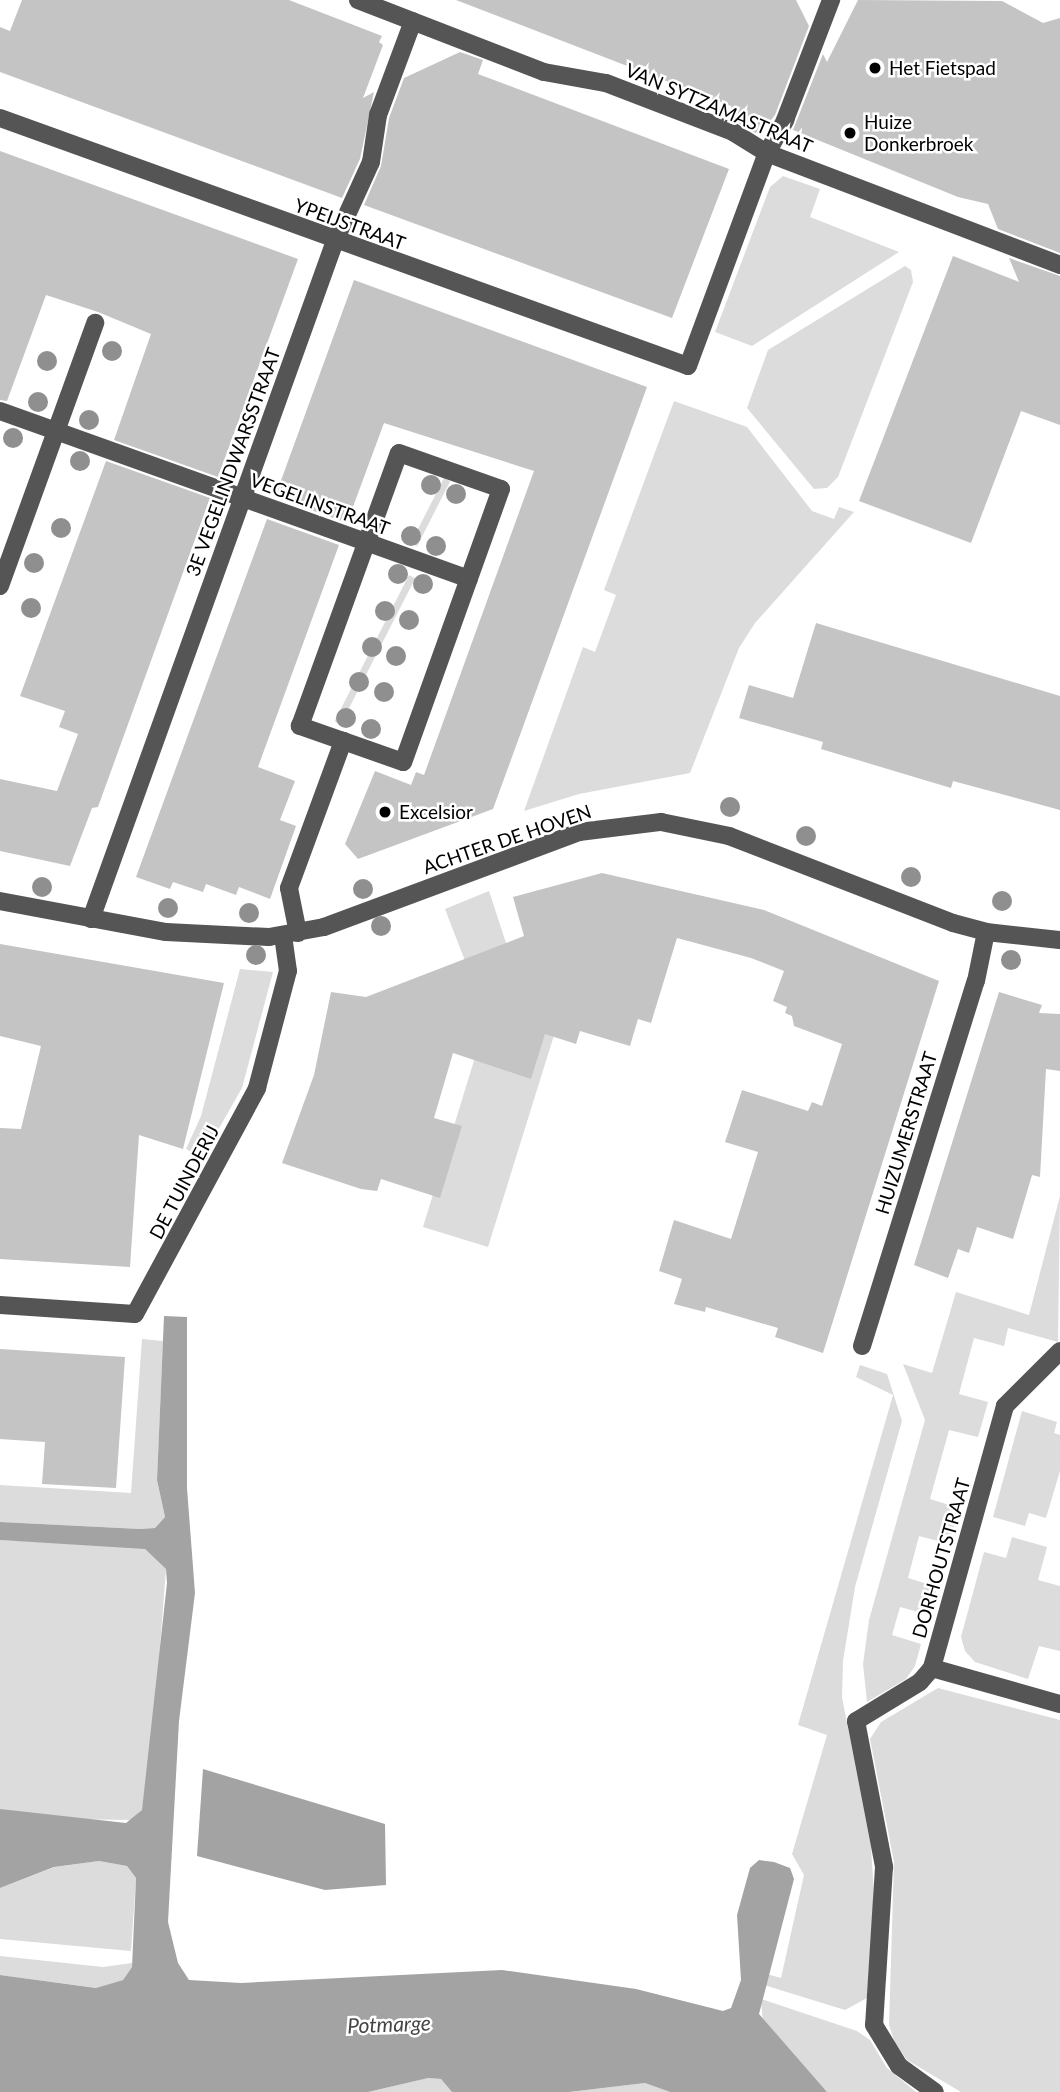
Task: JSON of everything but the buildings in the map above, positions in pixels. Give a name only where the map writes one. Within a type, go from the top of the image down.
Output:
[{"type":"street","name":"VAN SYTZAMASTRAAT","points":[[358,0],[544,72],[606,83],[733,132],[767,153],[1060,265]]},
{"type":"street","points":[[767,153],[785,120],[831,0]]},
{"type":"street","name":"3E VEGELINDWARSSTRAAT","points":[[91,919],[335,241],[371,162],[378,115],[413,21]]},
{"type":"street","name":"YPEIJSTRAAT","points":[[0,118],[335,241],[688,366],[767,153]]},
{"type":"street","points":[[0,586],[95,323]]},
{"type":"street","name":"VEGELINSTRAAT","points":[[0,411],[468,579]]},
{"type":"street","points":[[399,453],[501,489],[468,579],[402,762],[300,726],[399,453]]},
{"type":"street","points":[[291,934],[289,888],[343,741]]},
{"type":"street","name":"ACHTER DE HOVEN","points":[[0,901],[91,919],[220,938],[291,934],[579,832],[661,822],[729,836],[986,932],[1060,940]]},
{"type":"street","name":"HUIZUMERSTRAAT","points":[[862,1346],[976,981],[986,932]]},
{"type":"street","name":"DE TUINDERIJ","points":[[0,1305],[135,1314],[257,1088],[288,971],[291,934]]},
{"type":"street","name":"DORHOUTSTRAAT","points":[[1060,1352],[1005,1406],[932,1668],[1060,1704]]},
{"type":"street","points":[[932,1668],[920,1682],[856,1721],[884,1867],[874,2025],[899,2066],[935,2092]]},
{"type":"shaded area","points":[[783,176],[820,189],[810,217],[899,252],[752,346],[715,332],[770,187]]},
{"type":"shaded area","points":[[905,266],[911,270],[913,282],[838,477],[827,488],[814,489],[747,408],[768,350]]},
{"type":"shaded area","points":[[674,401],[747,427],[812,511],[834,519],[839,507],[854,512],[755,623],[739,648],[690,773],[579,794],[524,811],[583,647],[595,652],[616,595],[604,590]]},
{"type":"shaded area","points":[[444,478],[450,481],[417,546],[411,543]]},
{"type":"shaded area","points":[[409,575],[415,578],[341,724],[335,721]]},
{"type":"shaded area","points":[[489,891],[507,946],[575,968],[488,1247],[423,1227],[487,1018],[445,909]]},
{"type":"shaded area","points":[[240,969],[273,972],[242,1088],[202,1158],[186,1149],[201,1116]]},
{"type":"shaded area","points":[[1060,1196],[1058,1342],[1008,1328],[1004,1346],[974,1338],[959,1394],[988,1402],[978,1437],[949,1430],[930,1499],[959,1508],[949,1544],[919,1536],[908,1578],[937,1587],[929,1615],[900,1607],[892,1635],[921,1644],[915,1666],[906,1679],[867,1702],[863,1664],[869,1620],[925,1420],[903,1364],[932,1373],[956,1292],[1029,1315]]},
{"type":"shaded area","points":[[142,1339],[163,1341],[157,1480],[165,1517],[155,1528],[140,1529],[0,1522],[0,1485],[131,1493]]},
{"type":"shaded area","points":[[860,1365],[887,1374],[902,1421],[855,1587],[843,1661],[842,1697],[871,1847],[874,1894],[867,1998],[845,2010],[764,1985],[767,1974],[781,1978],[804,1875],[792,1854],[827,1735],[798,1725],[893,1395],[856,1377]]},
{"type":"shaded area","points":[[1022,1411],[1057,1422],[1054,1433],[1060,1435],[1060,1471],[1046,1518],[1029,1513],[1025,1526],[993,1517]]},
{"type":"shaded area","points":[[1012,1537],[1047,1547],[1038,1580],[1060,1586],[1060,1651],[1039,1646],[1028,1679],[975,1662],[965,1651],[961,1637],[984,1552],[1006,1558]]},
{"type":"shaded area","points":[[0,1540],[135,1546],[145,1549],[166,1569],[151,1762],[142,1810],[135,1820],[60,1819],[0,1809]]},
{"type":"shaded area","points":[[938,1688],[1060,1720],[1060,2092],[961,2092],[907,2060],[895,2043],[889,2025],[894,1862],[870,1739],[881,1722]]},
{"type":"shaded area","points":[[99,1861],[127,1866],[136,1878],[131,1951],[0,1939],[0,1888],[55,1867]]},
{"type":"shaded area","points":[[0,1956],[103,1967],[132,1963],[132,1967],[123,1980],[97,1988],[0,1975]]},
{"type":"shaded area","points":[[761,1999],[857,2031],[870,2040],[887,2068],[916,2092],[827,2092],[763,2023]]},
{"type":"shaded area","points":[[427,2078],[441,2079],[452,2092],[368,2092]]},
{"type":"shaded area","points":[[645,2083],[670,2092],[569,2092]]},
{"type":"water","name":"Potmarge","points":[[164,1316],[187,1317],[187,1488],[195,1593],[179,1721],[168,1922],[178,1963],[189,1980],[241,1983],[502,1970],[636,1989],[723,2011],[731,2008],[741,1980],[737,1915],[750,1868],[759,1860],[774,1862],[790,1868],[794,1879],[759,2014],[827,2092],[670,2092],[645,2083],[569,2092],[452,2092],[441,2079],[428,2078],[368,2092],[0,2092],[0,1975],[96,1988],[123,1980],[132,1967],[136,1878],[127,1866],[99,1861],[54,1867],[0,1888],[0,1809],[126,1823],[142,1810],[167,1583],[166,1569],[145,1549],[0,1540],[0,1522],[140,1529],[155,1528],[165,1517],[157,1480]]},
{"type":"water","points":[[203,1769],[385,1824],[386,1885],[325,1890],[197,1856]]},
{"type":"place","name":"Het Fietspad","points":[[875,68]]},
{"type":"place","name":"Huize Donkerbroek","points":[[850,133]]},
{"type":"place","name":"Excelsior","points":[[385,812]]}]
